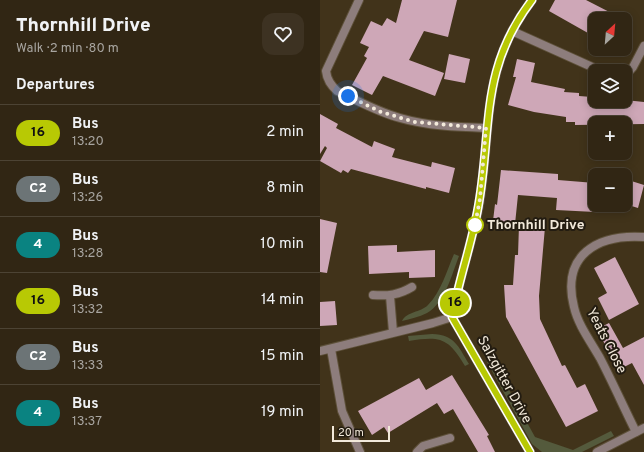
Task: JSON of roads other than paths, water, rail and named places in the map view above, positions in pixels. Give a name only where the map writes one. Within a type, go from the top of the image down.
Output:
[{"type":"street","points":[[359,0],[326,71],[327,78],[333,87],[337,91],[381,112],[398,118],[436,125],[486,128]]},
{"type":"street","points":[[320,351],[452,317],[457,292],[475,225],[493,79],[502,52],[512,31],[532,0]]},
{"type":"street","points":[[512,31],[588,65]]},
{"type":"street","points":[[632,68],[644,46]]},
{"type":"street","name":"Yeats Close","points":[[640,430],[576,315],[572,301],[572,282],[576,264],[589,247],[620,238],[644,238]]},
{"type":"street","points":[[374,295],[390,296],[402,293],[412,287]]},
{"type":"street","points":[[390,296],[393,332]]},
{"type":"street","name":"Salzgitter Drive","points":[[452,317],[530,452]]},
{"type":"street","points":[[331,349],[342,411],[360,452]]},
{"type":"street","points":[[597,452],[640,430]]},
{"type":"street","points":[[417,452],[423,446],[450,438]]},
{"type":"place","name":"Thornhill Drive","points":[[475,225]]}]
